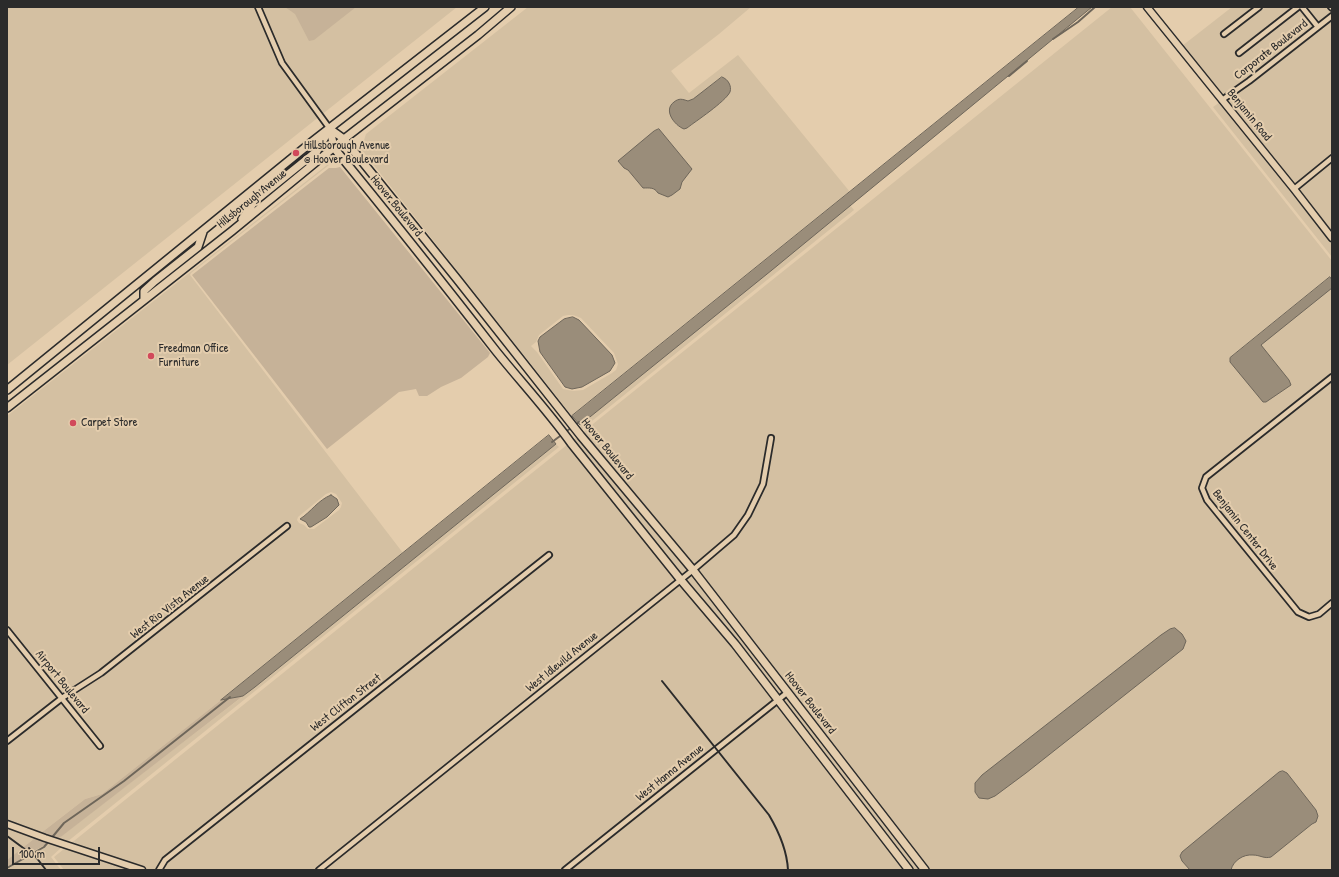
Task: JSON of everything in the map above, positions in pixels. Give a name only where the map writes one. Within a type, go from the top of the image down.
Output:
[{"type":"main road","name":"Hillsborough Avenue","points":[[7,390],[330,129],[485,7]]},
{"type":"main road","name":"Hillsborough Avenue","points":[[7,408],[238,226],[344,139],[511,7]]},
{"type":"main road","name":"Hoover Boulevard","points":[[330,129],[344,139],[581,436],[693,570],[925,870]]},
{"type":"main road","name":"Hoover Boulevard","points":[[330,129],[334,148],[447,287],[499,354],[555,421],[680,579],[735,644],[909,870]]},
{"type":"main road","points":[[238,226],[254,201],[317,151],[330,129]]},
{"type":"main road","points":[[144,300],[144,292],[155,281],[198,246],[203,232]]},
{"type":"street","points":[[258,7],[282,63],[330,129]]},
{"type":"street","name":"Benjamin Road","points":[[1147,7],[1332,238]]},
{"type":"street","points":[[1224,34],[1259,7]]},
{"type":"street","points":[[1239,53],[1298,7]]},
{"type":"street","points":[[1302,7],[1318,27]]},
{"type":"street","name":"Corporate Boulevard","points":[[1222,100],[1249,81],[1332,16]]},
{"type":"street","points":[[1294,189],[1332,158]]},
{"type":"street","name":"Benjamin Center Drive","points":[[1332,377],[1206,477],[1202,488],[1207,500],[1298,612],[1309,617],[1319,614],[1332,603]]},
{"type":"street","name":"West Idlewild Avenue","points":[[319,870],[693,570],[734,535],[748,515],[763,484],[771,438]]},
{"type":"street","name":"West Rio Vista Avenue","points":[[7,741],[62,698],[101,673],[287,526]]},
{"type":"street","name":"West Clifton Street","points":[[159,870],[165,860],[549,555]]},
{"type":"street","name":"Airport Boulevard","points":[[7,630],[100,746]]},
{"type":"street","name":"West Hanna Avenue","points":[[565,870],[788,692]]},
{"type":"street","points":[[7,824],[142,870]]},
{"type":"shaded area","points":[[7,7],[457,7],[7,365]]},
{"type":"shaded area","points":[[285,7],[356,7],[314,40],[309,41],[295,14]]},
{"type":"shaded area","points":[[528,7],[751,7],[671,71],[689,93],[738,55],[850,192],[572,416],[361,149],[366,134]],"holes":[[[573,315],[581,318],[614,353],[618,364],[616,370],[612,373],[583,390],[573,391],[563,389],[537,352],[531,346],[536,342],[539,335],[563,316]]]},
{"type":"shaded area","points":[[1079,7],[1092,7],[772,270],[580,425],[572,416]]},
{"type":"shaded area","points":[[1112,7],[1130,7],[1332,261],[1332,870],[64,870],[54,857]]},
{"type":"shaded area","points":[[1232,7],[1253,7],[1220,33],[1224,38],[1265,7],[1292,7],[1235,52],[1239,57],[1300,10],[1313,26],[1222,96],[1182,46]]},
{"type":"shaded area","points":[[1305,7],[1328,7],[1331,12],[1318,22]]},
{"type":"shaded area","points":[[1332,20],[1332,153],[1294,184],[1227,101]]},
{"type":"shaded area","points":[[722,77],[726,79],[730,85],[730,92],[727,96],[717,106],[687,128],[684,129],[680,127],[671,117],[671,105],[679,99],[688,101],[693,99]]},
{"type":"shaded area","points":[[1220,102],[1292,190],[1332,243],[1332,257],[1213,107]]},
{"type":"shaded area","points":[[659,129],[692,169],[682,182],[680,189],[668,197],[653,189],[643,188],[628,170],[618,161],[654,131]]},
{"type":"shaded area","points":[[1332,161],[1332,233],[1299,189]]},
{"type":"shaded area","points":[[327,165],[329,165],[190,275],[403,553],[102,794],[85,799],[41,833],[7,821],[7,745],[62,702],[101,751],[105,747],[67,699],[103,676],[292,527],[287,522],[245,557],[99,670],[62,694],[7,625],[7,416]],"holes":[[[331,492],[336,494],[342,503],[339,510],[314,529],[308,529],[299,523],[297,520],[298,517],[326,494]]]},
{"type":"shaded area","points":[[340,167],[490,353],[488,357],[461,378],[441,387],[427,396],[419,396],[416,389],[399,392],[327,449],[192,275],[329,168]]},
{"type":"shaded area","points":[[850,205],[854,210],[582,429],[580,425]]},
{"type":"shaded area","points":[[1330,277],[1332,280],[1332,288],[1261,345],[1289,380],[1291,385],[1266,402],[1263,402],[1230,362],[1230,358]]},
{"type":"shaded area","points":[[573,317],[579,320],[612,355],[615,363],[610,371],[582,387],[572,389],[565,387],[540,352],[538,341],[540,337],[564,319]]},
{"type":"shaded area","points":[[549,435],[556,444],[255,687],[243,696],[221,700]]},
{"type":"shaded area","points":[[556,444],[559,447],[67,842],[57,839],[255,687]]},
{"type":"shaded area","points":[[331,495],[337,499],[339,505],[327,517],[311,527],[300,519],[322,500]]},
{"type":"shaded area","points":[[1175,628],[1182,634],[1186,641],[1183,649],[995,796],[988,799],[979,798],[975,792],[975,783],[982,775],[1161,635],[1170,629]]},
{"type":"shaded area","points":[[7,635],[57,697],[7,737]]},
{"type":"shaded area","points":[[243,696],[62,836],[57,839],[41,833],[85,799],[102,794],[221,700]]},
{"type":"shaded area","points":[[1283,771],[1287,773],[1316,810],[1318,816],[1316,822],[1271,857],[1266,858],[1249,855],[1242,857],[1236,861],[1231,870],[1190,870],[1182,861],[1180,856],[1182,852],[1279,772]]},
{"type":"shaded area","points":[[7,827],[35,838],[7,860]]},
{"type":"shaded area","points":[[35,838],[49,843],[28,854],[7,869],[7,860]]},
{"type":"shaded area","points":[[49,843],[62,847],[51,857],[61,870],[7,870],[28,854]]},
{"type":"waterway","points":[[1053,39],[1078,22],[1095,7]]},
{"type":"waterway","points":[[1009,76],[1027,61]]},
{"type":"waterway","points":[[552,442],[579,422]]},
{"type":"waterway","points":[[7,868],[44,847],[64,823],[124,781],[230,697]]},
{"type":"railway","points":[[662,681],[769,815],[782,841],[788,870]]},
{"type":"railway","points":[[7,836],[26,850]]},
{"type":"railway","points":[[29,848],[46,870]]},
{"type":"place","name":"Hillsborough Avenue @ Hoover Boulevard","points":[[296,153]]},
{"type":"place","name":"Freedman Office Furniture","points":[[151,356]]},
{"type":"place","name":"Carpet Store","points":[[73,423]]}]
